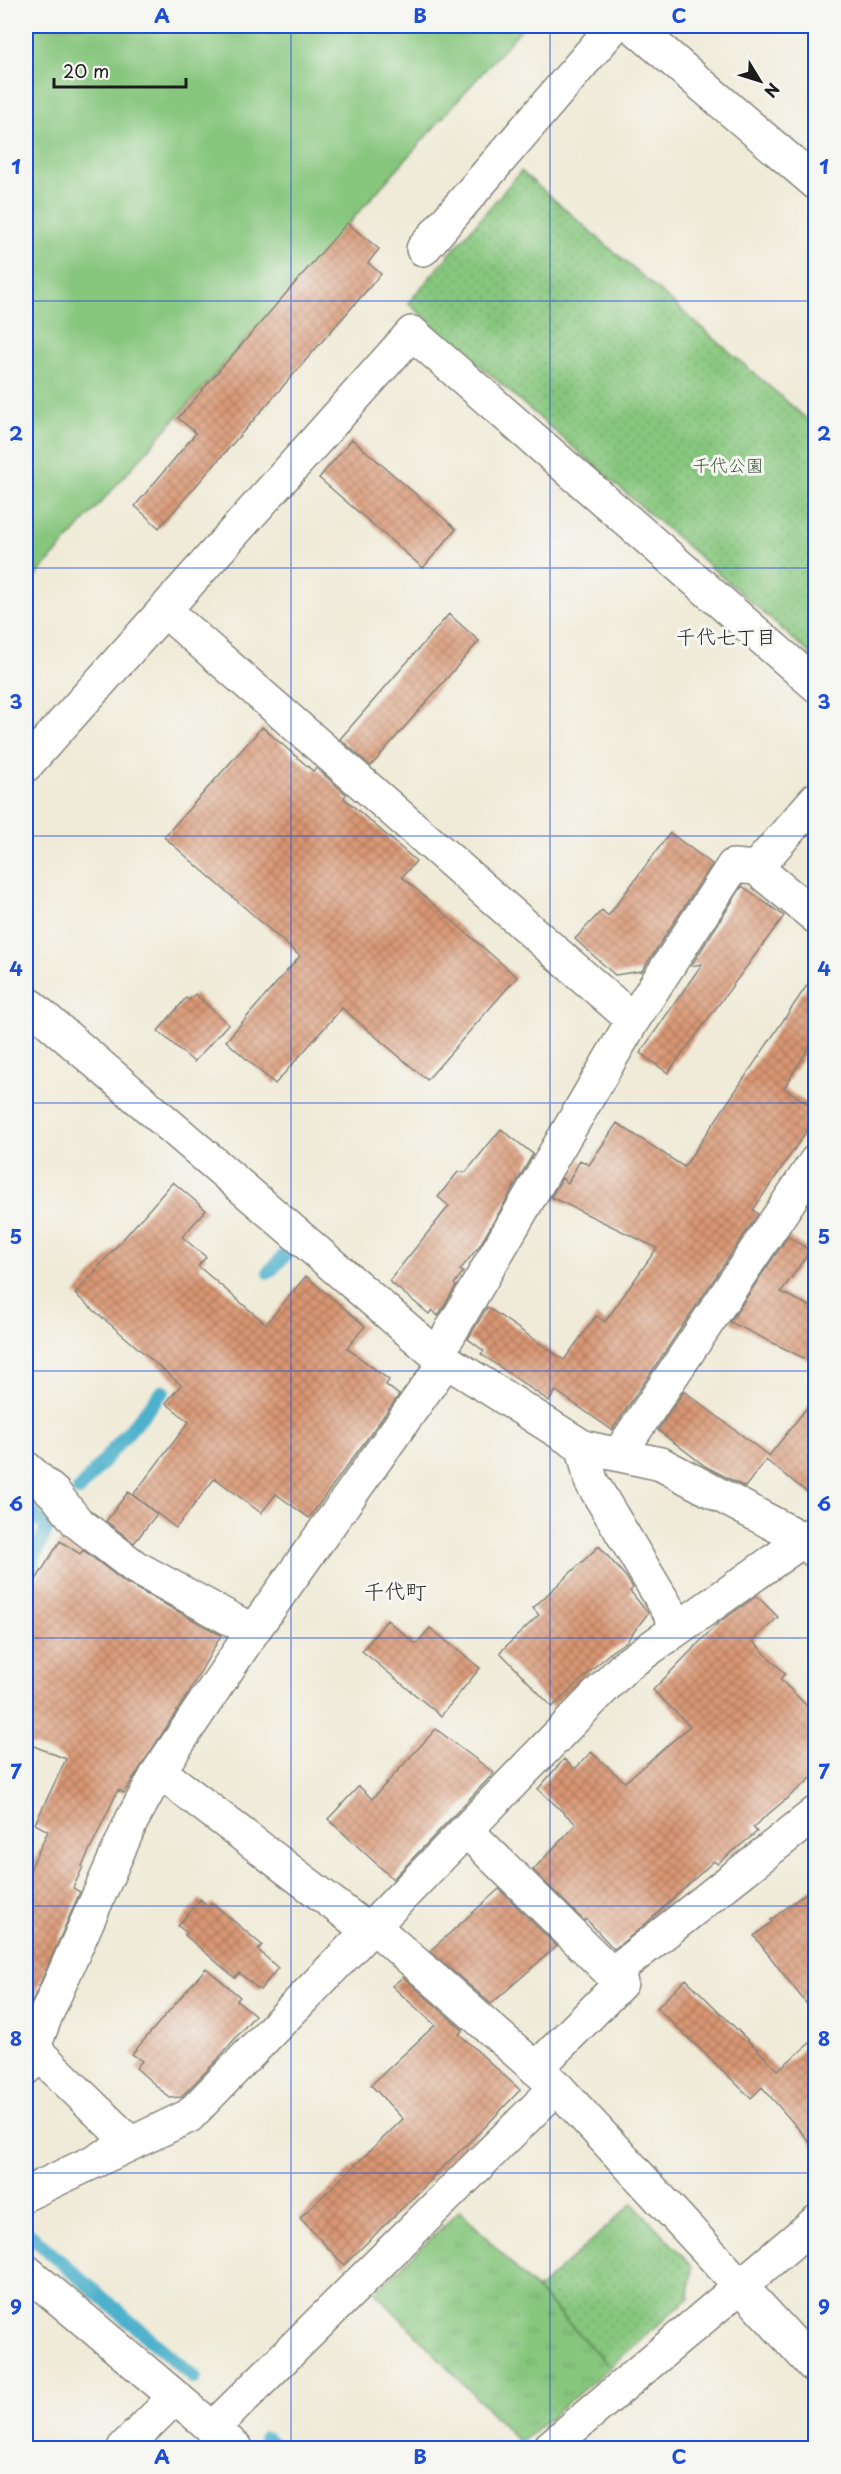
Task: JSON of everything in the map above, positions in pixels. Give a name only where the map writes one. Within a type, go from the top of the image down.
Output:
[{"type":"street","points":[[423,249],[614,26]]},
{"type":"street","points":[[633,26],[816,183]]},
{"type":"street","points":[[26,765],[412,333],[816,685]]},
{"type":"street","points":[[164,610],[633,1020]]},
{"type":"street","points":[[756,868],[816,800]]},
{"type":"street","points":[[131,2144],[29,2058],[36,2009],[159,1771],[442,1358],[633,1020],[733,866],[756,868],[816,917]]},
{"type":"street","points":[[26,1002],[442,1358],[583,1447],[661,1464],[812,1541],[625,1666],[189,2116],[26,2194]]},
{"type":"street","points":[[619,1454],[816,1161]]},
{"type":"street","points":[[583,1447],[591,1481],[679,1628]]},
{"type":"street","points":[[26,1468],[55,1494],[77,1522],[135,1567],[253,1631]]},
{"type":"street","points":[[159,1771],[371,1928],[546,2078],[816,2368]]},
{"type":"street","points":[[612,1974],[816,1813]]},
{"type":"street","points":[[26,2271],[224,2439],[546,2078],[621,1983],[466,1830]]},
{"type":"street","points":[[549,2448],[816,2222]]},
{"type":"street","points":[[124,2448],[175,2397]]},
{"type":"green space","points":[[26,26],[524,26],[26,587]]},
{"type":"green space","name":"千代公園","points":[[521,171],[815,426],[815,658],[408,303]]},
{"type":"green space","points":[[633,2203],[692,2266],[689,2298],[610,2367],[537,2290]]},
{"type":"green space","points":[[460,2210],[610,2367],[520,2443],[375,2292]]},
{"type":"building","points":[[347,223],[379,249],[368,263],[381,274],[159,528],[135,506],[196,433],[178,418]]},
{"type":"building","points":[[352,439],[456,529],[423,568],[319,478]]},
{"type":"building","points":[[449,614],[479,641],[371,766],[340,739]]},
{"type":"building","points":[[262,727],[313,771],[316,768],[346,794],[344,798],[416,861],[402,877],[517,977],[427,1080],[342,1008],[275,1084],[226,1041],[300,956],[164,837]]},
{"type":"building","points":[[670,833],[712,864],[642,971],[615,975],[575,939],[602,910],[608,916]]},
{"type":"building","points":[[742,886],[784,916],[668,1073],[640,1053],[702,964],[691,966]]},
{"type":"building","points":[[816,972],[816,1036],[784,1088],[816,1109],[816,1117],[753,1210],[758,1214],[612,1430],[556,1391],[549,1401],[481,1354],[484,1351],[468,1339],[487,1307],[564,1360],[596,1316],[605,1322],[657,1248],[551,1197],[562,1178],[568,1183],[580,1160],[589,1165],[617,1123],[684,1167]]},
{"type":"building","points":[[195,994],[228,1024],[194,1062],[158,1031],[186,998],[189,1000]]},
{"type":"building","points":[[501,1129],[533,1154],[480,1245],[460,1270],[463,1272],[454,1284],[456,1286],[438,1316],[432,1310],[429,1314],[389,1281],[449,1206],[438,1197],[458,1172],[466,1172]]},
{"type":"building","points":[[173,1182],[206,1210],[182,1237],[206,1257],[198,1266],[266,1324],[306,1276],[365,1326],[347,1348],[389,1380],[386,1385],[399,1395],[309,1518],[276,1494],[261,1513],[215,1478],[176,1528],[133,1495],[189,1422],[166,1403],[181,1385],[75,1294]]},
{"type":"building","points":[[788,1236],[810,1251],[781,1292],[816,1309],[816,1364],[730,1322]]},
{"type":"building","points":[[684,1391],[769,1456],[816,1396],[816,1499],[766,1460],[745,1487],[705,1466],[658,1430]]},
{"type":"building","points":[[128,1492],[157,1514],[134,1543],[106,1521]]},
{"type":"building","points":[[60,1541],[80,1554],[83,1550],[126,1583],[221,1635],[189,1692],[124,1793],[118,1790],[73,1888],[80,1892],[26,2016],[26,1878],[48,1831],[35,1824],[66,1759],[26,1743],[26,1596]]},
{"type":"building","points":[[599,1546],[626,1577],[633,1588],[630,1591],[648,1613],[627,1641],[612,1651],[552,1707],[500,1652],[539,1615],[533,1608]]},
{"type":"building","points":[[757,1596],[778,1617],[753,1641],[785,1674],[780,1679],[816,1715],[816,1774],[753,1827],[757,1832],[717,1864],[714,1861],[641,1928],[614,1949],[586,1919],[584,1921],[533,1870],[576,1824],[538,1789],[564,1759],[575,1769],[591,1752],[625,1782],[690,1726],[653,1690],[718,1623]]},
{"type":"building","points":[[387,1620],[416,1644],[430,1628],[480,1668],[441,1716],[362,1651]]},
{"type":"building","points":[[436,1729],[494,1773],[393,1879],[328,1819],[359,1786],[372,1799]]},
{"type":"building","points":[[816,1885],[816,2016],[754,1936]]},
{"type":"building","points":[[499,1889],[557,1946],[491,2004],[430,1951]]},
{"type":"building","points":[[200,1899],[209,1907],[212,1903],[262,1945],[258,1950],[278,1968],[260,1990],[239,1973],[235,1978],[185,1935],[187,1933],[178,1926]]},
{"type":"building","points":[[206,1968],[240,1997],[237,2000],[255,2015],[217,2060],[181,2097],[170,2098],[136,2068],[142,2061],[132,2054]]},
{"type":"building","points":[[403,1977],[463,2030],[459,2034],[520,2090],[344,2265],[300,2218],[403,2119],[371,2085],[435,2025],[392,1986]]},
{"type":"building","points":[[686,1979],[778,2070],[816,2038],[816,2149],[762,2087],[751,2098],[657,2008]]},
{"type":"waterway","points":[[269,1272],[285,1255]]},
{"type":"waterway","points":[[79,1490],[163,1391]]},
{"type":"waterway","points":[[26,1508],[47,1527],[26,1580]]},
{"type":"waterway","points":[[30,2235],[195,2378]]},
{"type":"waterway","points":[[265,2438],[277,2448]]},
{"type":"district","name":"千代七丁目","points":[[726,637]]},
{"type":"district","name":"千代町","points":[[395,1592]]}]
